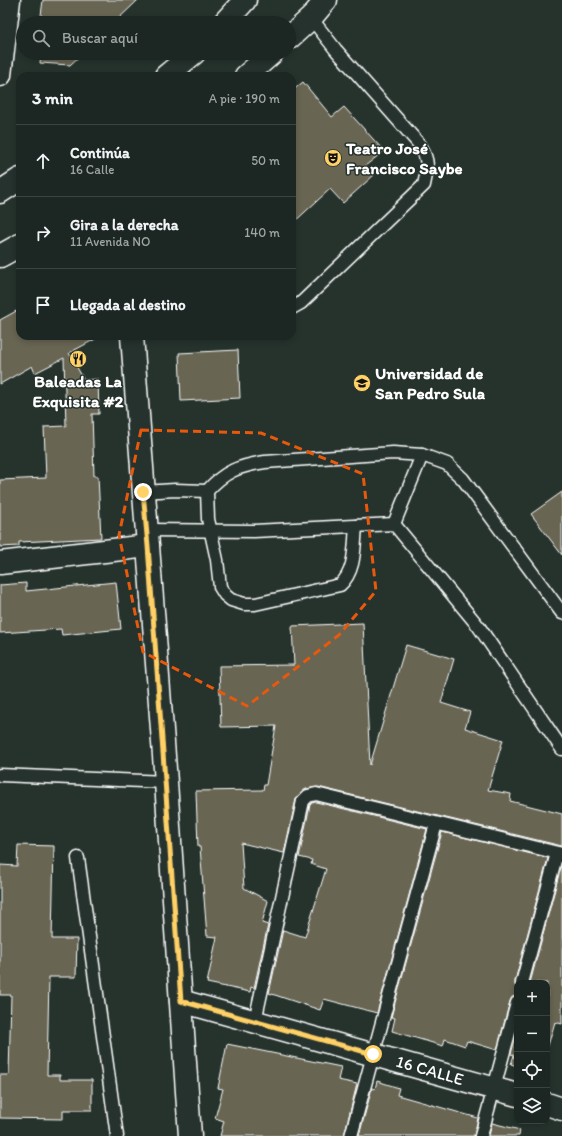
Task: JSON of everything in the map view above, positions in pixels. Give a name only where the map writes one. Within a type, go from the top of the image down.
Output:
[{"type":"main road","points":[[0,75],[9,0]]},
{"type":"main road","points":[[230,16],[245,0]]},
{"type":"main road","points":[[296,32],[311,18],[326,0]]},
{"type":"main road","points":[[171,72],[186,60]]},
{"type":"main road","points":[[186,72],[191,60]]},
{"type":"main road","points":[[251,72],[264,60]]},
{"type":"main road","points":[[0,192],[16,182]]},
{"type":"main road","points":[[0,256],[16,246]]},
{"type":"main road","points":[[132,340],[166,782],[190,1136]]},
{"type":"main road","points":[[0,563],[148,538]]},
{"type":"main road","name":"16 CALLE","points":[[181,1001],[514,1094]]},
{"type":"main road","points":[[550,1105],[562,1109]]},
{"type":"lane","points":[[296,306],[301,303],[424,185],[427,171],[426,157],[420,145],[336,50],[311,18]]},
{"type":"lane","points":[[356,526],[354,554],[346,580],[340,585],[255,604],[244,604],[231,600],[225,595],[220,587],[217,560],[208,519],[207,491],[216,481],[225,475],[233,470],[247,465],[265,462],[393,453],[422,455],[446,464],[463,479],[562,613]]},
{"type":"lane","points":[[394,524],[422,455]]},
{"type":"lane","points":[[143,492],[175,490],[207,491]]},
{"type":"lane","points":[[148,538],[177,530],[254,531],[394,524]]},
{"type":"lane","points":[[394,524],[479,627],[562,749]]},
{"type":"lane","points":[[0,775],[166,782]]},
{"type":"lane","points":[[255,1021],[303,801],[308,796],[316,794],[560,854],[523,980]]},
{"type":"lane","points":[[350,1136],[436,824]]},
{"type":"lane","points":[[78,858],[117,1136]]},
{"type":"lane","points":[[480,1136],[514,1014]]},
{"type":"highlighted area","points":[[141,430],[261,433],[363,474],[376,591],[339,635],[247,706],[143,652],[119,535]]},
{"type":"building","points":[[43,0],[138,0],[121,16],[41,16]]},
{"type":"building","points":[[40,60],[75,60],[70,65],[40,63]]},
{"type":"building","name":"Teatro José Francisco Saybe","points":[[303,82],[332,117],[344,107],[384,151],[365,166],[374,175],[343,203],[330,189],[296,220],[296,88]]},
{"type":"building","points":[[16,311],[16,340],[93,340],[69,353],[84,380],[98,379],[99,414],[92,414],[94,476],[98,476],[101,538],[19,542],[19,546],[0,547],[0,480],[46,478],[44,427],[66,426],[64,358],[35,373],[32,366],[0,384],[0,320]]},
{"type":"building","points":[[238,350],[240,398],[181,401],[179,353]]},
{"type":"building","points":[[562,492],[562,555],[531,514]]},
{"type":"building","points":[[116,582],[121,629],[62,635],[61,629],[0,633],[0,585],[26,583],[26,591]]},
{"type":"building","points":[[363,623],[370,765],[406,645],[454,659],[441,703],[470,712],[465,728],[503,740],[488,790],[511,794],[510,801],[562,814],[562,846],[318,787],[306,789],[296,799],[284,853],[241,843],[244,888],[268,901],[262,923],[268,925],[254,988],[251,987],[250,992],[207,983],[217,937],[207,936],[200,847],[198,847],[196,791],[263,790],[264,785],[266,785],[276,726],[221,727],[219,666],[294,665],[292,626]]},
{"type":"building","points":[[316,802],[427,829],[377,1013],[324,999],[320,1010],[269,993],[283,930],[305,937],[326,869],[311,864],[312,860],[299,857],[310,805]]},
{"type":"building","points":[[442,832],[548,858],[515,980],[514,980],[514,997],[512,997],[510,1001],[497,1050],[467,1041],[465,1046],[445,1039],[443,1046],[392,1031],[395,1018],[391,1017]]},
{"type":"building","points":[[18,845],[54,846],[52,939],[77,939],[76,977],[49,977],[47,1075],[60,1075],[60,1080],[92,1080],[92,1110],[63,1110],[63,1119],[0,1118],[0,1075],[9,1075],[11,995],[0,995],[0,865],[17,866]]},
{"type":"building","points":[[562,863],[562,1024],[555,1022],[550,1039],[550,980],[531,980]]},
{"type":"building","points":[[514,1043],[514,1055],[511,1054]]},
{"type":"building","points":[[227,1044],[341,1067],[338,1080],[357,1084],[344,1136],[220,1136],[224,1121],[215,1118],[223,1089],[218,1088]]},
{"type":"building","points":[[514,1055],[514,1065],[511,1064]]},
{"type":"building","points":[[377,1081],[399,1088],[397,1095],[478,1118],[474,1136],[359,1136],[372,1088],[375,1089]]},
{"type":"building","points":[[492,1123],[520,1130],[519,1136],[489,1136]]},
{"type":"place","name":"Teatro José Francisco Saybe","points":[[333,158]]},
{"type":"place","name":"Baleadas La Exquisita #2","points":[[78,359]]},
{"type":"place","name":"Universidad de San Pedro Sula","points":[[362,383]]},
{"type":"route","points":[[143,492],[181,1001],[373,1054]]}]
